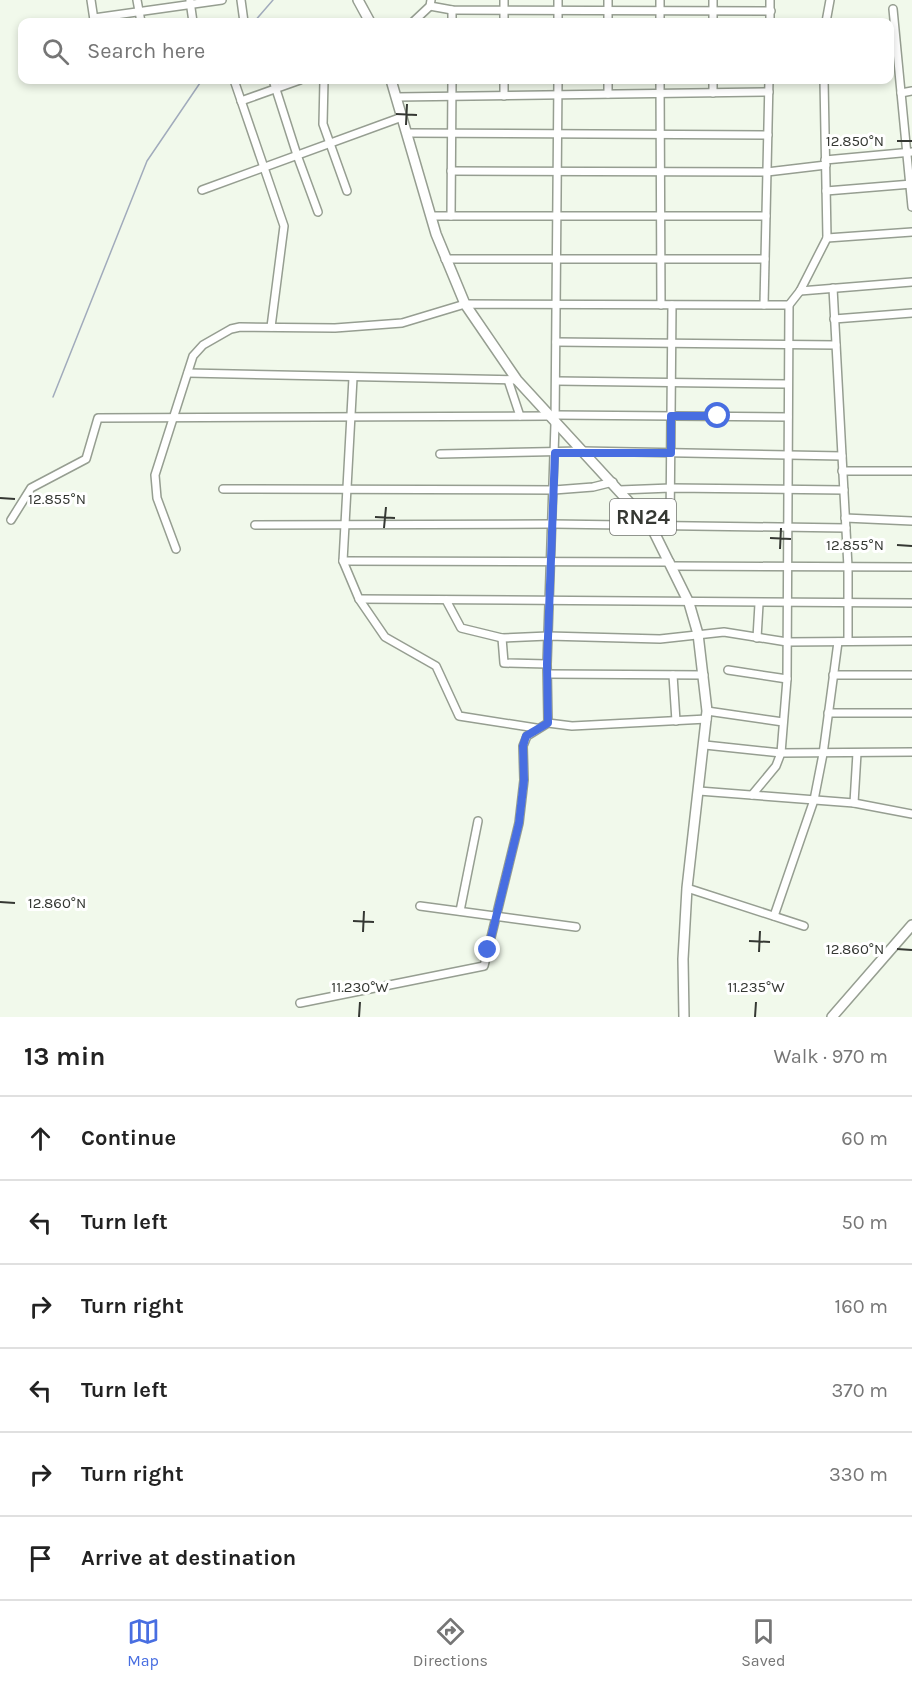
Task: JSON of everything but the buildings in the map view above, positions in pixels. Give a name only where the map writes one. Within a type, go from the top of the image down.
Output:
[{"type":"main road","points":[[358,0],[368,18]]},
{"type":"main road","name":"RN24","points":[[392,84],[431,216],[465,304],[512,380],[553,418],[651,526],[689,603],[698,634],[707,715],[687,888],[683,959],[684,1017]]},
{"type":"main road","points":[[832,1017],[912,925]]},
{"type":"street","points":[[91,0],[94,18]]},
{"type":"street","points":[[137,0],[140,18]]},
{"type":"street","points":[[105,18],[190,2],[222,0]]},
{"type":"street","points":[[241,0],[243,18]]},
{"type":"street","points":[[504,0],[504,18]]},
{"type":"street","points":[[558,0],[558,18]]},
{"type":"street","points":[[608,0],[608,18]]},
{"type":"street","points":[[660,0],[660,18]]},
{"type":"street","points":[[713,0],[713,18]]},
{"type":"street","points":[[770,0],[770,18]]},
{"type":"street","points":[[827,18],[830,0]]},
{"type":"street","points":[[190,2],[192,18]]},
{"type":"street","points":[[417,18],[431,3],[452,10],[771,11]]},
{"type":"street","points":[[893,9],[894,18]]},
{"type":"street","points":[[452,10],[452,18]]},
{"type":"street","points":[[894,20],[909,152],[912,207]]},
{"type":"street","points":[[235,84],[284,226],[271,327]]},
{"type":"street","points":[[273,84],[318,212]]},
{"type":"street","points":[[241,100],[288,84]]},
{"type":"street","points":[[324,84],[323,124],[347,191]]},
{"type":"street","points":[[451,216],[452,84]]},
{"type":"street","points":[[504,84],[504,96]]},
{"type":"street","points":[[548,723],[547,664],[555,453],[553,418],[556,381],[558,84]]},
{"type":"street","points":[[608,84],[608,94]]},
{"type":"street","points":[[660,84],[661,305]]},
{"type":"street","points":[[713,84],[713,93]]},
{"type":"street","points":[[764,305],[769,84]]},
{"type":"street","points":[[752,795],[776,766],[781,753],[787,679],[789,305],[800,291],[827,238],[824,84]]},
{"type":"street","points":[[901,93],[912,91]]},
{"type":"street","points":[[396,97],[769,92]]},
{"type":"street","points":[[202,190],[402,117]]},
{"type":"street","points":[[407,133],[768,135]]},
{"type":"street","points":[[451,171],[767,172],[909,152]]},
{"type":"street","points":[[826,191],[911,184]]},
{"type":"street","points":[[431,216],[766,216]]},
{"type":"street","points":[[827,238],[912,232]]},
{"type":"street","points":[[446,259],[765,259]]},
{"type":"street","points":[[800,291],[912,282]]},
{"type":"street","points":[[832,288],[848,567],[848,641]]},
{"type":"street","points":[[176,549],[157,498],[155,475],[193,356],[203,345],[231,329],[335,328],[402,323],[465,304],[789,305]]},
{"type":"street","points":[[670,527],[672,305]]},
{"type":"street","points":[[834,319],[912,313]]},
{"type":"street","points":[[556,342],[836,345]]},
{"type":"street","points":[[188,373],[512,380],[520,416]]},
{"type":"street","points":[[353,378],[345,490],[343,561],[358,599],[385,637],[436,666],[463,719],[536,728]]},
{"type":"street","points":[[556,381],[788,384]]},
{"type":"street","points":[[11,520],[31,488],[86,459],[98,418],[788,417]]},
{"type":"street","points":[[440,454],[582,451],[842,456]]},
{"type":"street","points":[[842,471],[912,471]]},
{"type":"street","points":[[223,489],[554,490],[616,486],[844,490]]},
{"type":"street","points":[[845,518],[912,521]]},
{"type":"street","points":[[255,525],[552,524],[846,528]]},
{"type":"street","points":[[343,561],[912,567]]},
{"type":"street","points":[[358,599],[759,604],[912,603]]},
{"type":"street","points":[[446,600],[461,628],[502,638],[548,636],[660,639],[724,632],[786,642],[912,640]]},
{"type":"street","points":[[757,638],[759,604]]},
{"type":"street","points":[[502,638],[504,663],[547,664]]},
{"type":"street","points":[[774,916],[814,800],[823,754],[838,642]]},
{"type":"street","points":[[728,670],[787,679]]},
{"type":"street","points":[[548,674],[704,675]]},
{"type":"street","points":[[673,675],[676,721]]},
{"type":"street","points":[[833,675],[912,675]]},
{"type":"street","points":[[828,713],[912,713]]},
{"type":"street","points":[[300,1003],[484,966],[519,823],[524,780],[523,746],[526,736],[536,728],[548,723],[572,726],[676,721],[707,715],[783,722]]},
{"type":"street","points":[[705,745],[781,753],[912,752]]},
{"type":"street","points":[[854,802],[857,753]]},
{"type":"street","points":[[699,791],[854,802],[912,814]]},
{"type":"street","points":[[460,911],[478,821]]},
{"type":"street","points":[[687,888],[804,926]]},
{"type":"street","points":[[420,906],[576,927]]},
{"type":"waterway","points":[[257,18],[273,0]]},
{"type":"waterway","points":[[53,397],[147,161],[199,84]]},
{"type":"route","points":[[488,950],[519,823],[524,780],[523,746],[526,736],[536,728],[548,723],[547,664],[555,453],[582,451],[671,453],[671,416],[718,416]]}]
